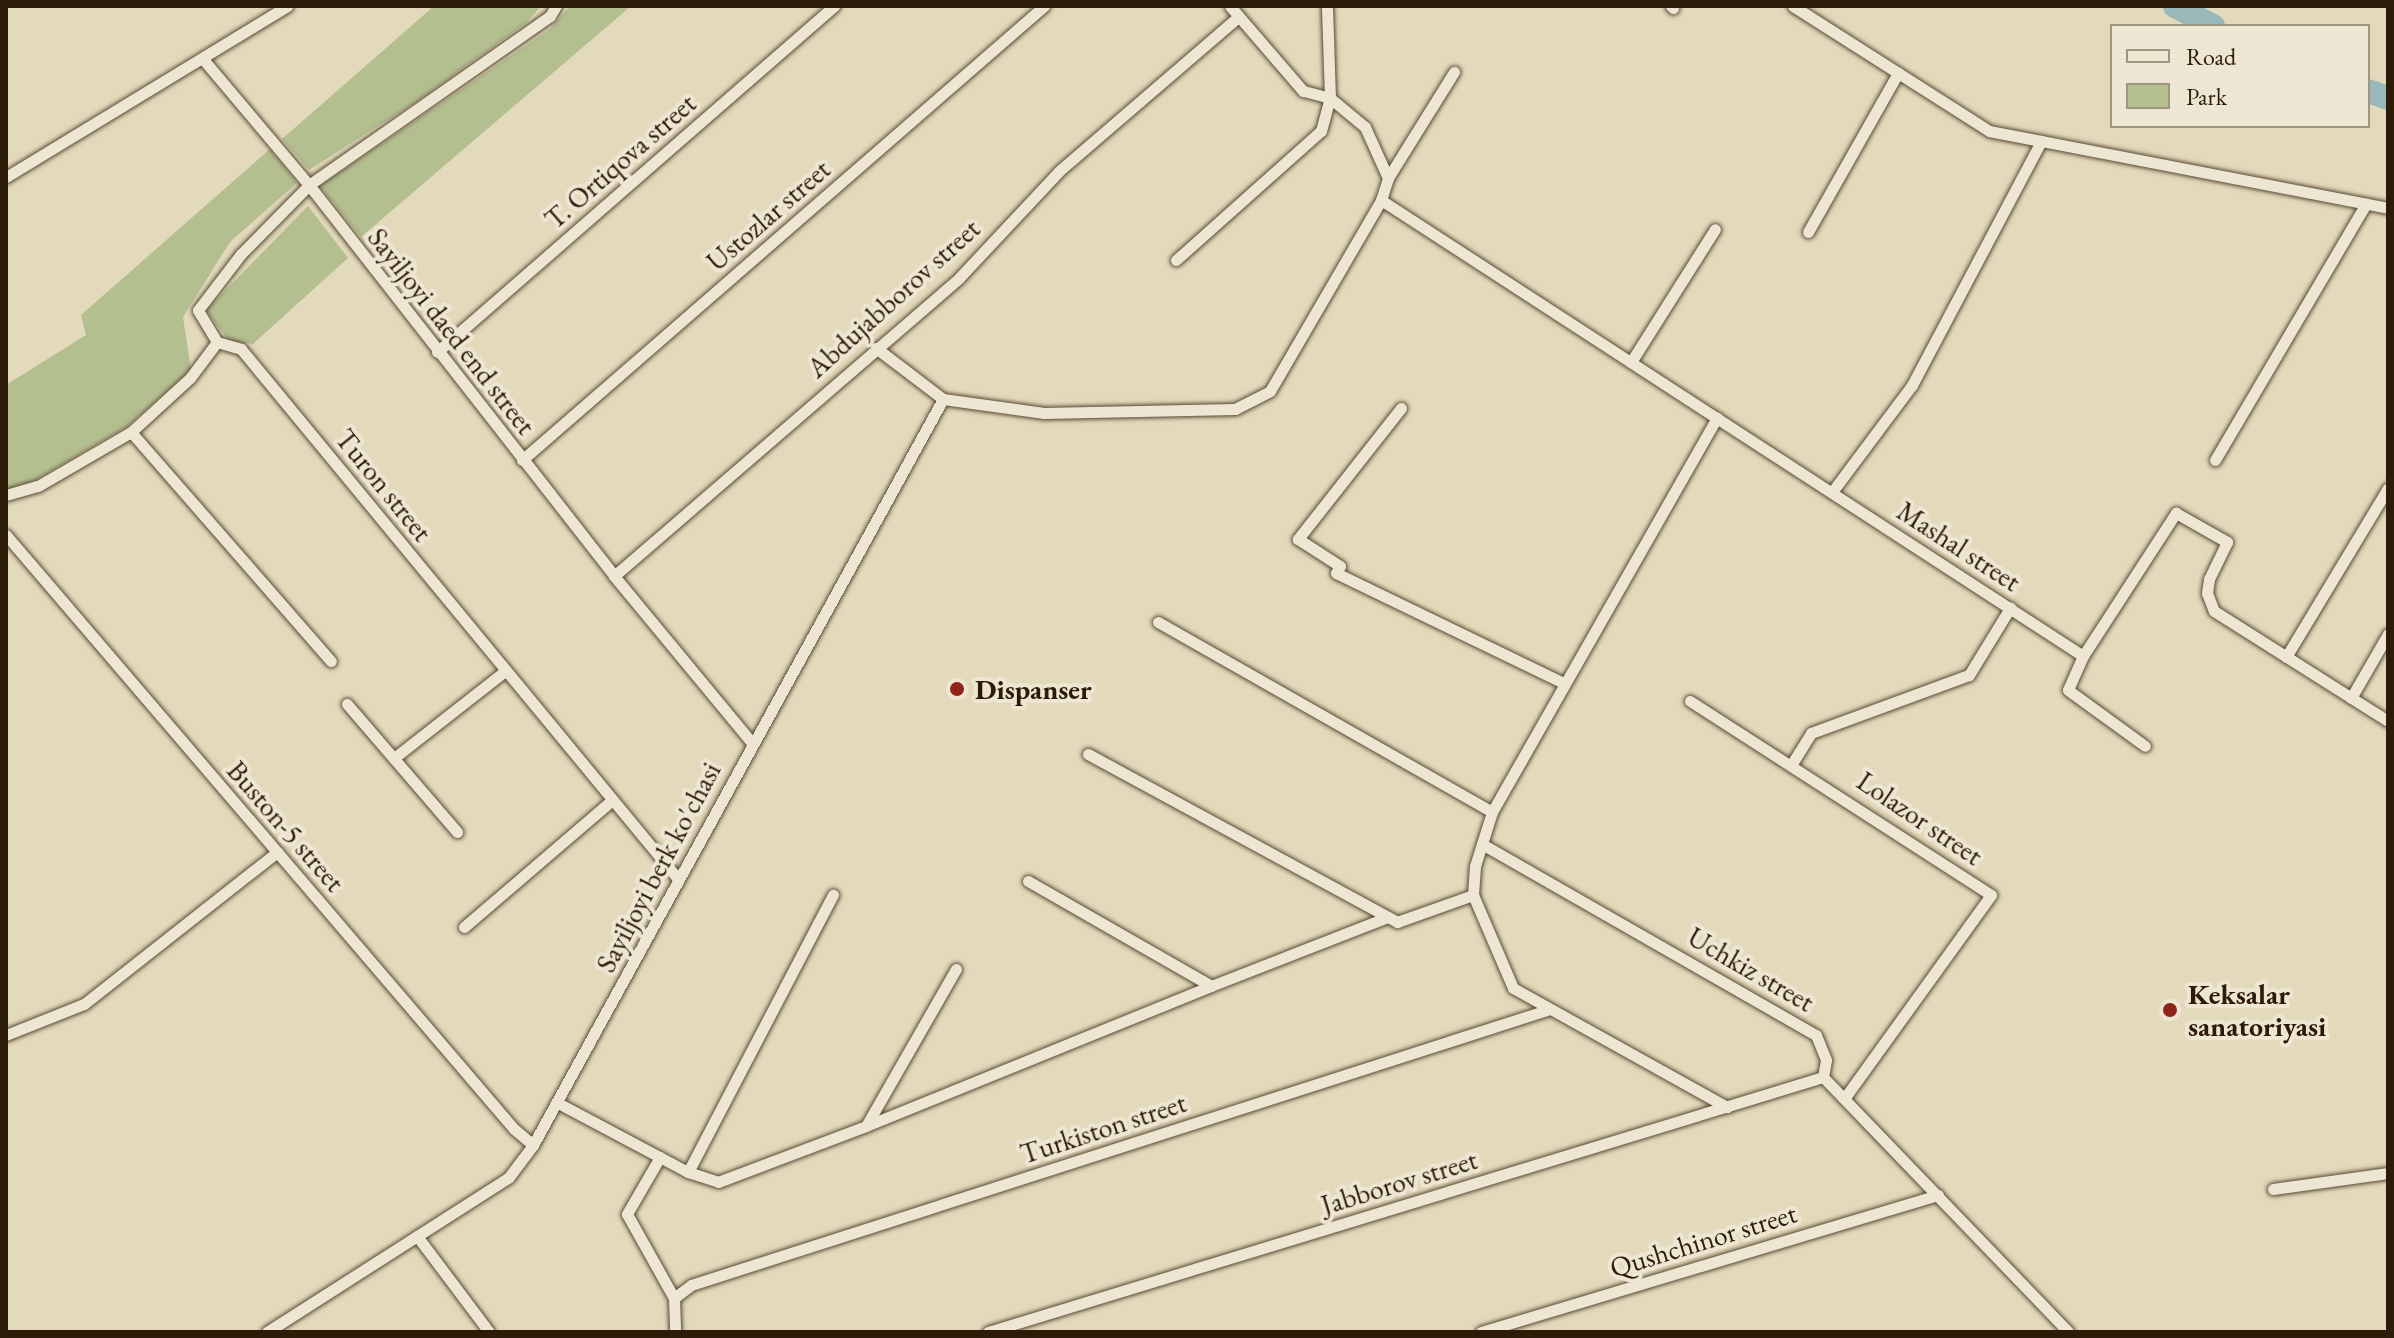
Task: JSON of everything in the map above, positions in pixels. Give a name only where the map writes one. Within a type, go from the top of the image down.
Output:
[{"type":"street","points":[[6,177],[287,6]]},
{"type":"street","points":[[6,495],[38,486],[131,432],[190,378],[217,342],[198,310],[241,254],[309,185],[550,16],[556,6]]},
{"type":"street","name":"T. Ortiqova street","points":[[437,352],[834,6]]},
{"type":"street","name":"Ustozlar street","points":[[522,460],[1044,6]]},
{"type":"street","points":[[1230,6],[1236,19],[1303,91],[1330,98],[1365,127],[1388,178]]},
{"type":"street","points":[[1176,260],[1321,131],[1330,98],[1327,6]]},
{"type":"street","points":[[1793,6],[1989,131],[2388,208]]},
{"type":"street","name":"Abdujabborov street","points":[[614,576],[959,278],[1059,171],[1236,19]]},
{"type":"street","name":"Sayiljoyi daed end street","points":[[203,59],[309,185],[614,576],[752,743]]},
{"type":"street","points":[[876,348],[943,399],[1044,413],[1235,409],[1270,391],[1381,200],[1388,178],[1454,72]]},
{"type":"street","points":[[1808,232],[1898,73]]},
{"type":"street","points":[[1832,492],[1912,385],[2041,141]]},
{"type":"street","name":"Mashal street","points":[[1381,200],[2083,656]]},
{"type":"street","points":[[2215,460],[2366,204]]},
{"type":"street","points":[[1631,362],[1715,229]]},
{"type":"street","name":"Turon street","points":[[217,342],[241,349],[678,879]]},
{"type":"street","name":"Sayiljoyi berk ko'chasi","points":[[267,1332],[509,1177],[533,1145],[943,399]]},
{"type":"street","points":[[1401,408],[1298,539],[1340,566],[1336,573],[1564,683]]},
{"type":"street","points":[[1717,418],[1492,812],[1482,844],[1473,895],[1513,988],[1727,1107]]},
{"type":"street","points":[[131,432],[331,661]]},
{"type":"street","points":[[2286,657],[2388,488]]},
{"type":"street","points":[[2145,746],[2068,690],[2083,656],[2176,513],[2227,542],[2209,579],[2207,593],[2214,611],[2388,721]]},
{"type":"street","name":"Buston-5 street","points":[[6,535],[533,1145]]},
{"type":"street","points":[[1793,762],[1811,733],[1969,675],[2010,608]]},
{"type":"street","points":[[1158,622],[1492,812]]},
{"type":"street","points":[[2351,698],[2388,634]]},
{"type":"street","points":[[394,758],[505,671]]},
{"type":"street","name":"Lolazor street","points":[[1690,701],[1793,762],[1991,895],[1844,1099]]},
{"type":"street","points":[[347,704],[457,832]]},
{"type":"street","points":[[1088,754],[1397,922],[1473,895]]},
{"type":"street","points":[[464,927],[611,801]]},
{"type":"street","name":"Uchkiz street","points":[[1482,844],[1816,1035],[1826,1060],[1823,1077]]},
{"type":"street","points":[[6,1035],[84,1004],[277,852]]},
{"type":"street","points":[[1028,881],[1211,986]]},
{"type":"street","points":[[688,1172],[833,895]]},
{"type":"street","points":[[558,1103],[688,1172],[718,1182],[1388,917]]},
{"type":"street","points":[[866,1126],[956,969]]},
{"type":"street","name":"Turkiston street","points":[[674,1298],[691,1285],[1550,1009]]},
{"type":"street","points":[[1823,1077],[2068,1332]]},
{"type":"street","name":"Jabborov street","points":[[988,1332],[1823,1077]]},
{"type":"street","points":[[660,1157],[627,1214],[674,1298],[675,1332]]},
{"type":"street","points":[[2273,1189],[2388,1173]]},
{"type":"street","name":"Qushchinor street","points":[[1481,1332],[1938,1195]]},
{"type":"street","points":[[417,1236],[489,1332]]},
{"type":"green space","points":[[434,6],[541,6],[526,23],[411,105],[309,170],[282,139]]},
{"type":"green space","points":[[570,6],[631,6],[361,237],[320,186],[550,29]]},
{"type":"green space","points":[[270,149],[297,183],[230,242],[183,317],[191,370],[126,427],[33,481],[6,490],[6,385],[86,335],[81,315]]},
{"type":"green space","points":[[308,206],[348,258],[253,344],[229,341],[206,310]]},
{"type":"waterway","points":[[2175,6],[2209,24]]},
{"type":"waterway","points":[[2370,92],[2388,98]]},
{"type":"place","name":"Dispanser","points":[[957,689]]},
{"type":"place","name":"Keksalar sanatoriyasi","points":[[2170,1010]]}]
